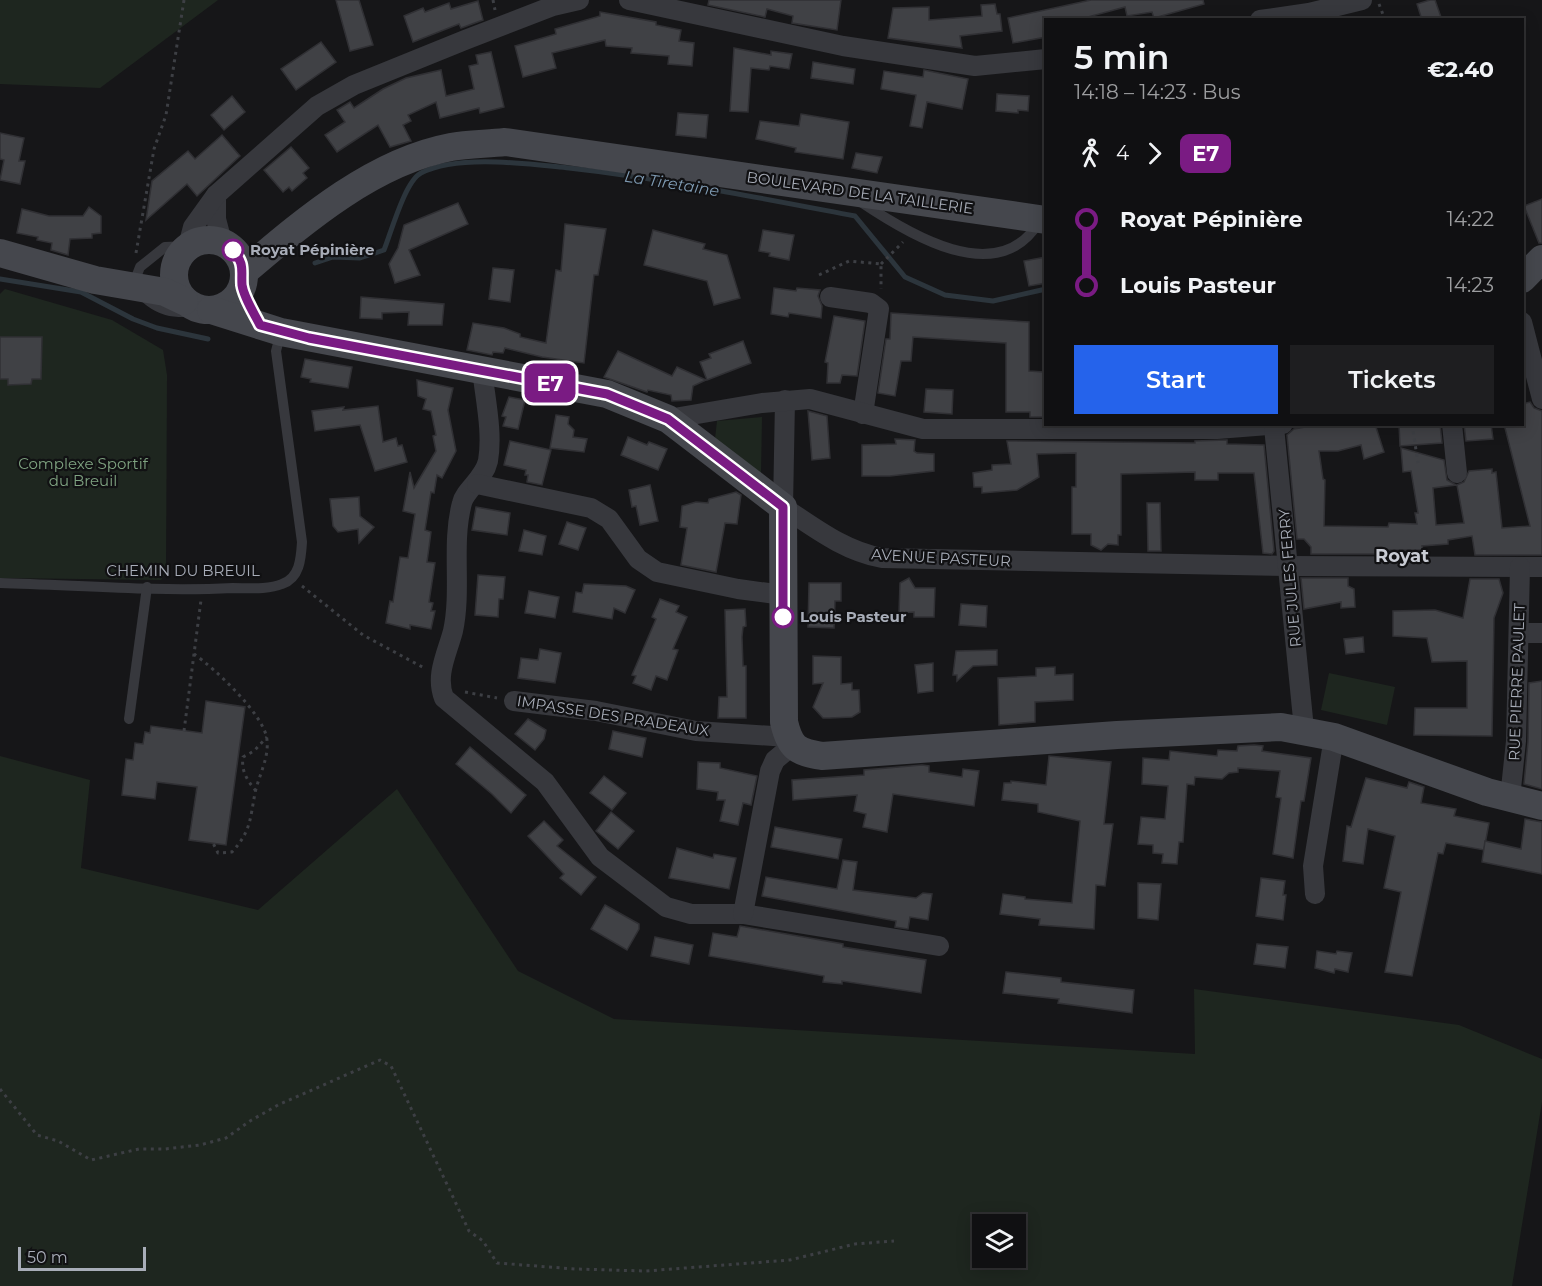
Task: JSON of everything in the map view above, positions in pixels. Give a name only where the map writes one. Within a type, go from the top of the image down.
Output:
[{"type":"main road","name":"BOULEVARD DE LA TAILLERIE","points":[[235,262],[300,225],[353,188],[395,165],[450,147],[506,142],[1043,220]]},
{"type":"main road","points":[[133,285],[181,256],[199,241],[235,262],[270,328]]},
{"type":"main road","name":"AVENUE PASTEUR","points":[[0,253],[95,280],[165,292],[197,306],[270,328],[607,394],[668,419],[783,507]]},
{"type":"main road","points":[[181,256],[173,278],[177,291],[197,306],[230,303],[235,298],[235,262]]},
{"type":"main road","points":[[1524,277],[1542,259]]},
{"type":"main road","points":[[783,507],[782,705],[790,741],[802,753],[822,756],[1251,726],[1304,729],[1334,737],[1467,785],[1542,806]]},
{"type":"street","points":[[181,256],[193,227],[216,195],[317,106],[354,85],[498,26],[553,6],[579,0]]},
{"type":"street","points":[[628,0],[843,46],[975,66],[1044,58]]},
{"type":"street","points":[[1276,18],[1309,14],[1362,0]]},
{"type":"street","points":[[216,195],[216,219],[235,262]]},
{"type":"street","points":[[830,297],[872,303],[879,309],[863,414]]},
{"type":"street","points":[[1524,326],[1531,341],[1536,387]]},
{"type":"street","points":[[482,369],[489,446],[488,463],[477,484],[462,500],[458,521],[459,595],[453,631],[440,682],[444,698],[545,782],[600,857],[666,906],[691,914],[743,914],[939,946]]},
{"type":"street","points":[[668,419],[698,412],[810,399],[923,429],[1279,426]]},
{"type":"street","points":[[783,507],[786,400]]},
{"type":"street","name":"RUE JULES FERRY","points":[[1279,426],[1304,729]]},
{"type":"street","points":[[1452,426],[1457,473]]},
{"type":"street","points":[[477,484],[591,508],[609,519],[638,559],[657,572],[738,589],[783,595]]},
{"type":"street","name":"AVENUE PASTEUR","points":[[783,507],[840,544],[862,554],[882,558],[1289,566],[1542,567]]},
{"type":"street","name":"RUE PIERRE PAULET","points":[[1510,798],[1516,741],[1520,567]]},
{"type":"street","points":[[1520,633],[1542,633]]},
{"type":"street","name":"IMPASSE DES PRADEAUX","points":[[514,701],[596,711],[696,731],[790,741]]},
{"type":"street","points":[[1315,894],[1313,866],[1334,737]]},
{"type":"street","points":[[743,914],[770,771],[774,760],[790,741]]},
{"type":"lane","points":[[846,191],[886,219],[920,237],[957,252],[993,253],[1012,248],[1032,234],[1043,220]]},
{"type":"lane","points":[[270,328],[276,351],[302,542],[301,563],[293,576]]},
{"type":"lane","name":"CHEMIN DU BREUIL","points":[[0,583],[203,590],[272,587],[284,584],[293,576]]},
{"type":"lane","points":[[129,719],[147,587]]},
{"type":"path","points":[[133,285],[152,160],[166,115],[184,0]]},
{"type":"path","points":[[1377,0],[1384,18]]},
{"type":"path","points":[[819,275],[849,261],[881,264],[896,251]]},
{"type":"path","points":[[881,264],[881,295]]},
{"type":"path","points":[[1412,426],[1418,463]]},
{"type":"path","name":"IMPASSE DES PRADEAUX","points":[[293,576],[310,594],[363,635],[440,682],[514,701]]},
{"type":"path","points":[[184,731],[203,590]]},
{"type":"path","points":[[194,654],[215,668],[237,693],[257,718],[267,737],[267,753],[256,791],[249,829],[232,852],[218,853],[213,843]]},
{"type":"path","points":[[256,791],[246,779],[242,766],[243,757],[254,751],[267,737]]},
{"type":"path","points":[[0,1089],[37,1135],[58,1140],[90,1160],[138,1149],[200,1145],[226,1138],[250,1121],[278,1106],[380,1060],[391,1065],[469,1231],[483,1241],[497,1263],[575,1269],[646,1271],[790,1260],[855,1244],[894,1241]]},
{"type":"green space","points":[[0,0],[218,0],[100,88],[0,84]]},
{"type":"green space","name":"Complexe Sportif du Breuil","points":[[5,289],[112,320],[163,350],[167,375],[166,572],[161,580],[0,578],[0,294]]},
{"type":"green space","points":[[762,417],[761,474],[715,439],[717,421]]},
{"type":"green space","points":[[1329,673],[1395,687],[1387,725],[1321,710]]},
{"type":"green space","points":[[0,756],[90,780],[81,868],[258,910],[397,789],[518,971],[614,1019],[1195,1054],[1194,989],[1459,1025],[1542,1059],[1542,1102],[1512,1286],[0,1286]]},
{"type":"building","points":[[336,0],[359,0],[373,45],[350,51]]},
{"type":"building","points":[[709,0],[841,0],[837,30],[792,23],[793,16],[767,9],[765,17],[708,5]]},
{"type":"building","points":[[1091,0],[1203,0],[1204,4],[1154,18],[1152,12],[1127,16],[1125,7],[1088,18],[1044,18],[1044,37],[1013,43],[1008,18]]},
{"type":"building","points":[[1435,0],[1441,18],[1421,18],[1417,4]]},
{"type":"building","points":[[478,1],[483,20],[461,28],[459,24],[413,42],[404,16],[423,8],[425,12],[449,3],[451,9]]},
{"type":"building","points":[[995,4],[997,14],[1000,14],[1002,31],[960,36],[962,48],[888,38],[893,8],[929,7],[929,20],[982,16],[981,5]]},
{"type":"building","points":[[600,12],[656,22],[656,25],[681,30],[679,41],[694,43],[692,66],[668,64],[669,56],[631,53],[632,48],[606,46],[605,40],[552,53],[556,68],[523,77],[515,46],[556,34],[555,29],[600,16]]},
{"type":"building","points":[[321,42],[336,62],[296,90],[281,69]]},
{"type":"building","points":[[734,48],[771,55],[771,51],[792,54],[789,69],[770,66],[769,70],[751,68],[748,112],[730,111]]},
{"type":"building","points":[[491,52],[504,107],[480,113],[479,108],[440,118],[436,102],[408,115],[411,121],[403,125],[411,141],[390,147],[378,125],[337,152],[325,135],[345,122],[337,110],[350,102],[354,108],[383,89],[406,78],[441,70],[446,96],[474,89],[469,66],[478,64],[476,55]]},
{"type":"building","points":[[813,62],[855,69],[853,84],[811,78]]},
{"type":"building","points":[[924,70],[968,79],[962,109],[927,102],[922,128],[910,126],[916,95],[881,89],[884,71],[923,77]]},
{"type":"building","points":[[997,94],[1029,96],[1028,111],[1018,110],[1018,113],[996,111]]},
{"type":"building","points":[[232,96],[245,112],[224,130],[211,115]]},
{"type":"building","points":[[678,113],[708,115],[706,138],[676,135]]},
{"type":"building","points":[[801,114],[849,122],[843,159],[795,152],[796,148],[756,139],[760,121],[799,126]]},
{"type":"building","points":[[0,133],[24,138],[19,161],[25,161],[20,184],[0,180],[4,160],[0,159]]},
{"type":"building","points":[[222,135],[240,156],[197,196],[187,184],[146,220],[152,181],[188,151],[195,159]]},
{"type":"building","points":[[291,147],[309,168],[303,173],[307,178],[292,191],[289,187],[283,192],[264,170]]},
{"type":"building","points":[[856,153],[882,157],[877,173],[852,168]]},
{"type":"building","points":[[1542,199],[1542,243],[1539,243],[1524,206]]},
{"type":"building","points":[[458,203],[468,224],[409,250],[420,275],[395,283],[389,264],[398,248],[404,225]]},
{"type":"building","points":[[89,207],[101,216],[101,233],[92,234],[92,238],[70,239],[68,255],[51,250],[52,243],[37,240],[38,237],[17,233],[22,209],[49,216],[83,216]]},
{"type":"building","points":[[565,224],[606,229],[598,275],[594,275],[584,363],[542,357],[505,348],[503,353],[493,352],[492,355],[467,350],[473,323],[504,328],[520,334],[520,337],[546,343],[556,270],[561,271]]},
{"type":"building","points":[[653,230],[705,244],[703,249],[727,255],[740,298],[714,305],[707,281],[644,265]]},
{"type":"building","points":[[763,230],[794,235],[789,260],[769,256],[770,253],[759,251]]},
{"type":"building","points":[[1044,257],[1044,283],[1029,286],[1024,261]]},
{"type":"building","points":[[493,268],[514,270],[510,302],[489,299]]},
{"type":"building","points":[[774,288],[796,291],[797,288],[820,290],[818,296],[822,306],[821,318],[789,313],[788,317],[771,314]]},
{"type":"building","points":[[361,297],[444,304],[442,325],[408,325],[409,312],[382,313],[382,319],[360,318]]},
{"type":"building","points":[[891,313],[1029,322],[1029,371],[1044,372],[1044,417],[1030,417],[1030,412],[1006,412],[1006,343],[913,337],[911,361],[901,361],[895,396],[878,393],[886,339],[890,339]]},
{"type":"building","points":[[834,316],[865,321],[857,376],[842,375],[840,383],[827,383],[828,363],[825,362]]},
{"type":"building","points":[[0,337],[42,337],[41,379],[32,379],[31,384],[8,385],[8,379],[0,379]]},
{"type":"building","points":[[743,341],[751,363],[707,380],[700,362],[711,358],[709,354]]},
{"type":"building","points":[[618,351],[672,376],[677,367],[706,380],[693,386],[691,400],[672,401],[671,395],[648,390],[647,392],[604,377]]},
{"type":"building","points":[[305,359],[352,367],[348,388],[310,382],[311,379],[301,377]]},
{"type":"building","points":[[417,380],[453,388],[448,410],[456,451],[442,478],[437,475],[434,493],[431,492],[425,530],[431,532],[427,562],[435,563],[429,602],[433,603],[431,611],[435,611],[431,629],[410,625],[410,629],[386,623],[390,601],[393,602],[400,557],[408,558],[415,514],[403,511],[410,472],[414,488],[436,451],[433,436],[436,435],[431,411],[423,409],[426,399],[418,396]]},
{"type":"building","points":[[926,389],[953,390],[952,414],[924,412]]},
{"type":"building","points":[[509,397],[525,400],[518,429],[503,426],[506,417],[502,416]]},
{"type":"building","points":[[1530,402],[1534,408],[1542,411],[1542,555],[1475,555],[1472,536],[1448,540],[1448,544],[1422,546],[1423,550],[1379,550],[1378,554],[1311,554],[1311,547],[1304,539],[1297,539],[1287,435],[1294,429],[1311,426],[1376,426],[1384,452],[1364,459],[1361,445],[1338,451],[1319,451],[1325,480],[1324,526],[1388,527],[1389,523],[1417,524],[1415,513],[1418,513],[1411,471],[1403,472],[1401,448],[1444,460],[1447,480],[1456,485],[1433,488],[1436,525],[1464,523],[1457,485],[1464,482],[1469,471],[1492,469],[1492,473],[1496,472],[1502,528],[1530,526],[1505,426],[1524,426],[1524,404]]},
{"type":"building","points":[[378,406],[383,442],[396,438],[398,446],[402,445],[407,462],[375,471],[360,425],[315,431],[312,411]]},
{"type":"building","points":[[808,411],[827,416],[830,458],[812,460]]},
{"type":"building","points":[[556,415],[569,417],[568,424],[574,430],[573,437],[587,439],[584,452],[550,448]]},
{"type":"building","points":[[1399,426],[1440,426],[1442,443],[1400,446]]},
{"type":"building","points":[[1464,426],[1491,426],[1493,439],[1466,441]]},
{"type":"building","points":[[628,437],[647,445],[649,442],[667,449],[658,470],[621,455]]},
{"type":"building","points":[[895,439],[915,440],[914,451],[934,454],[934,471],[890,476],[862,476],[862,445],[896,444]]},
{"type":"building","points":[[1227,440],[1227,444],[1264,445],[1274,551],[1272,554],[1263,553],[1254,473],[1218,473],[1218,480],[1195,480],[1195,472],[1121,474],[1121,535],[1118,535],[1118,545],[1108,544],[1101,550],[1091,545],[1091,534],[1072,534],[1072,487],[1076,487],[1076,453],[1037,454],[1039,477],[1017,490],[982,493],[982,487],[974,487],[973,473],[992,470],[992,465],[1011,464],[1007,441],[1195,443],[1195,441]]},
{"type":"building","points":[[510,441],[551,450],[542,485],[527,482],[526,470],[504,465]]},
{"type":"building","points":[[650,485],[658,521],[640,525],[636,506],[632,507],[629,490]]},
{"type":"building","points":[[736,492],[741,495],[737,524],[725,523],[716,572],[681,565],[687,528],[680,527],[682,506],[696,502],[708,503],[709,499]]},
{"type":"building","points":[[359,497],[360,516],[374,527],[359,543],[358,529],[338,532],[333,526],[330,499]]},
{"type":"building","points":[[1147,503],[1160,503],[1161,551],[1148,551]]},
{"type":"building","points":[[476,507],[510,513],[507,535],[472,530]]},
{"type":"building","points":[[567,522],[586,528],[578,550],[559,544]]},
{"type":"building","points":[[524,530],[546,536],[542,555],[519,551]]},
{"type":"building","points":[[478,575],[505,577],[503,599],[499,599],[498,617],[475,615]]},
{"type":"building","points":[[909,578],[915,588],[935,588],[934,617],[914,617],[914,612],[899,613],[900,583]]},
{"type":"building","points":[[1301,578],[1348,578],[1348,586],[1354,589],[1355,607],[1341,608],[1341,602],[1304,609]]},
{"type":"building","points":[[1470,579],[1499,579],[1503,593],[1494,618],[1492,736],[1414,735],[1415,708],[1467,708],[1467,661],[1432,662],[1427,638],[1393,636],[1393,611],[1435,610],[1463,618]]},
{"type":"building","points":[[809,583],[841,583],[841,601],[835,601],[834,628],[808,627]]},
{"type":"building","points":[[584,584],[626,586],[635,590],[625,613],[614,608],[612,619],[573,612],[576,592],[582,593]]},
{"type":"building","points":[[529,591],[559,597],[555,618],[525,613]]},
{"type":"building","points":[[660,599],[679,606],[676,612],[687,617],[673,649],[678,650],[667,680],[656,676],[651,690],[633,683],[636,676],[632,675],[656,619],[652,617]]},
{"type":"building","points":[[961,604],[987,606],[986,627],[959,625]]},
{"type":"building","points":[[745,609],[746,626],[743,627],[742,637],[743,666],[746,666],[746,718],[718,718],[719,697],[727,697],[725,610]]},
{"type":"building","points":[[1363,637],[1364,652],[1346,654],[1344,639]]},
{"type":"building","points":[[540,649],[561,653],[555,683],[518,678],[521,658],[538,660]]},
{"type":"building","points":[[997,650],[997,665],[973,666],[957,681],[957,675],[953,675],[956,651]]},
{"type":"building","points":[[813,656],[841,657],[841,684],[852,683],[852,690],[859,690],[860,712],[852,717],[823,718],[813,707],[823,683],[813,684]]},
{"type":"building","points":[[933,663],[933,691],[918,693],[915,665]]},
{"type":"building","points":[[1055,667],[1055,675],[1073,674],[1073,700],[1035,702],[1035,722],[999,725],[998,678],[1036,676],[1036,668]]},
{"type":"building","points":[[1542,681],[1542,789],[1524,784],[1528,742],[1529,683]]},
{"type":"building","points":[[206,701],[245,707],[226,845],[189,840],[197,787],[157,782],[155,799],[122,795],[126,759],[133,760],[135,743],[143,744],[145,732],[150,733],[151,726],[202,733]]},
{"type":"building","points":[[528,719],[546,730],[544,739],[535,750],[515,734]]},
{"type":"building","points":[[613,731],[646,738],[642,757],[609,749]]},
{"type":"building","points":[[1238,746],[1263,746],[1262,751],[1311,758],[1304,801],[1301,801],[1293,858],[1273,854],[1281,798],[1276,797],[1280,771],[1238,768],[1238,772],[1229,773],[1222,779],[1195,777],[1194,785],[1187,784],[1183,842],[1179,842],[1177,864],[1162,863],[1163,854],[1153,853],[1153,845],[1138,844],[1141,817],[1165,819],[1168,786],[1142,784],[1143,758],[1169,760],[1170,751],[1217,756],[1218,750],[1237,751]]},
{"type":"building","points":[[470,747],[526,795],[511,813],[456,764]]},
{"type":"building","points":[[1049,756],[1111,762],[1104,824],[1113,824],[1105,886],[1096,885],[1094,929],[1039,925],[1040,919],[1000,914],[1003,894],[1025,897],[1025,899],[1072,903],[1080,821],[1038,812],[1038,804],[1002,800],[1004,783],[1011,783],[1011,781],[1046,785]]},
{"type":"building","points":[[698,762],[720,763],[720,768],[757,776],[751,805],[743,803],[738,825],[720,821],[725,800],[717,800],[718,792],[697,789]]},
{"type":"building","points":[[929,766],[929,772],[962,777],[963,769],[979,771],[974,806],[893,794],[887,832],[863,827],[866,814],[854,811],[857,795],[793,800],[792,780],[864,775],[864,770]]},
{"type":"building","points":[[604,776],[626,793],[612,810],[590,793]]},
{"type":"building","points":[[1366,778],[1407,788],[1409,782],[1424,787],[1421,803],[1456,809],[1454,816],[1489,823],[1484,850],[1446,843],[1443,854],[1438,853],[1412,976],[1385,972],[1401,892],[1384,888],[1395,836],[1368,829],[1363,864],[1343,861],[1347,826],[1351,827]]},
{"type":"building","points":[[611,812],[634,831],[618,849],[596,831]]},
{"type":"building","points":[[1525,819],[1542,822],[1542,874],[1482,862],[1485,841],[1521,849]]},
{"type":"building","points":[[544,821],[563,840],[557,846],[596,877],[581,895],[560,878],[564,874],[528,836]]},
{"type":"building","points":[[775,827],[842,839],[838,859],[771,847]]},
{"type":"building","points":[[677,848],[713,858],[714,854],[736,858],[729,889],[669,878]]},
{"type":"building","points":[[843,860],[857,862],[853,890],[916,898],[923,893],[932,894],[928,920],[910,917],[908,929],[895,927],[896,921],[762,896],[766,877],[837,889]]},
{"type":"building","points":[[1261,878],[1285,881],[1283,920],[1256,916]]},
{"type":"building","points":[[1138,883],[1161,884],[1158,920],[1138,918]]},
{"type":"building","points":[[605,905],[639,924],[639,929],[627,950],[591,929]]},
{"type":"building","points":[[740,926],[843,944],[843,947],[926,960],[921,993],[842,981],[842,984],[823,982],[824,976],[709,956],[713,933],[737,937]]},
{"type":"building","points":[[655,937],[693,945],[689,964],[651,956]]},
{"type":"building","points":[[1257,944],[1288,947],[1285,968],[1254,964]]},
{"type":"building","points":[[1317,951],[1336,954],[1337,951],[1352,953],[1348,972],[1335,969],[1334,973],[1315,968]]},
{"type":"building","points":[[1006,972],[1061,978],[1061,982],[1134,990],[1132,1013],[1058,1003],[1059,999],[1003,993]]},
{"type":"waterway","name":"La Tiretaine","points":[[315,263],[333,257],[360,258],[384,250],[404,196],[409,186],[421,173],[436,167],[454,164],[494,162],[534,164],[641,178],[855,216],[905,277],[945,295],[993,301],[1044,289]]},
{"type":"waterway","name":"La Tiretaine","points":[[0,279],[81,292],[133,319],[157,328],[208,339]]},
{"type":"bus line","name":"E7","points":[[233,250],[240,259],[244,272],[242,286],[260,325],[309,338],[607,394],[668,419],[783,507],[783,617]]},
{"type":"place","name":"Royat Pépinière","points":[[233,250]]},
{"type":"place","name":"Louis Pasteur","points":[[783,617]]},
{"type":"district","name":"Royat","points":[[1402,556]]}]
